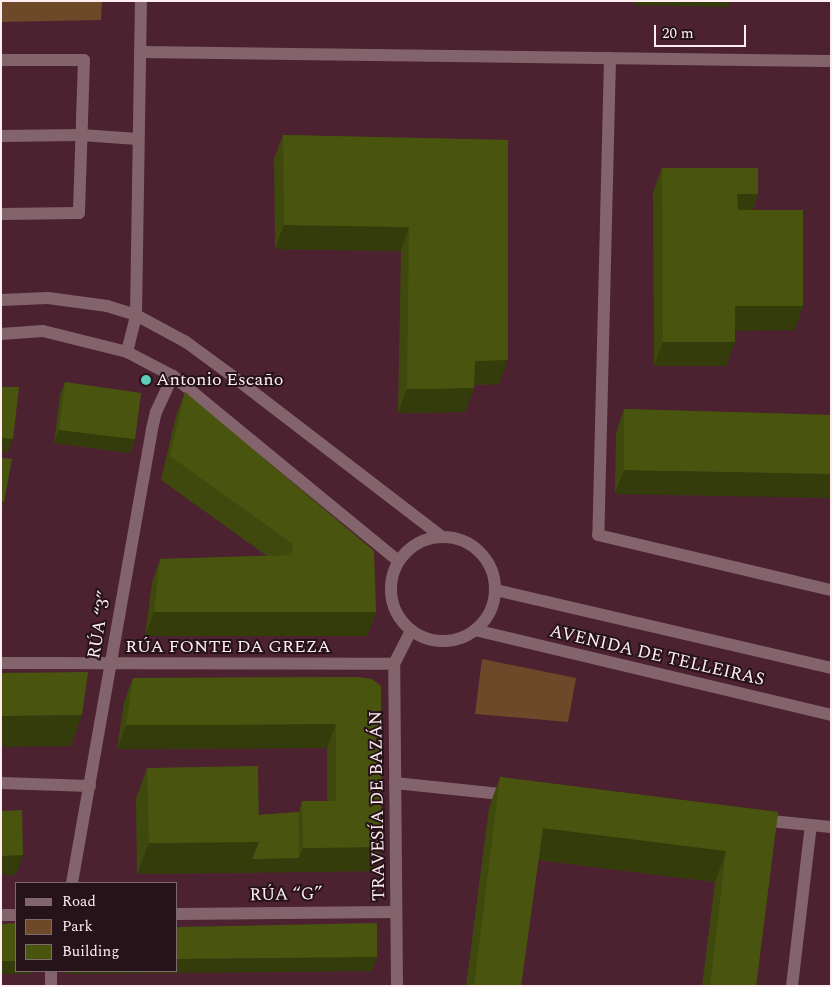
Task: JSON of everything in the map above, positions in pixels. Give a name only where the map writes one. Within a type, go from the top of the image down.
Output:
[{"type":"street","points":[[127,352],[136,315],[141,1]]},
{"type":"street","points":[[140,52],[831,61]]},
{"type":"street","points":[[610,58],[598,535],[831,590]]},
{"type":"street","points":[[1,60],[84,60],[79,214],[1,214]]},
{"type":"street","points":[[1,136],[81,135],[138,139]]},
{"type":"street","points":[[1,300],[48,298],[107,306],[136,315],[186,342],[231,374],[441,536]]},
{"type":"street","points":[[1,334],[43,331],[127,352],[172,376],[398,561]]},
{"type":"street","name":"RÚA “3”","points":[[72,882],[152,429],[156,412],[172,376]]},
{"type":"street","points":[[441,536],[458,538],[473,546],[485,558],[493,573],[496,590],[493,605],[486,619],[475,630],[461,638],[444,641],[426,638],[411,630],[400,619],[390,590],[392,576],[398,561],[409,549],[424,540],[441,536]]},
{"type":"street","name":"AVENIDA DE TELLEIRAS","points":[[496,590],[831,668]]},
{"type":"street","name":"TRAVESÍA DE BAZÁN","points":[[397,986],[394,664],[411,630]]},
{"type":"street","name":"AVENIDA DE TELLEIRAS","points":[[475,630],[831,715]]},
{"type":"street","name":"RÚA FONTE DA GREZA","points":[[1,663],[394,664]]},
{"type":"street","points":[[395,783],[524,796]]},
{"type":"street","points":[[1,784],[90,786]]},
{"type":"street","points":[[751,819],[831,827]]},
{"type":"street","points":[[792,986],[811,825]]},
{"type":"street","name":"RÚA “G”","points":[[178,914],[396,912]]},
{"type":"street","points":[[1,915],[15,915]]},
{"type":"street","points":[[51,972],[51,986]]},
{"type":"green space","points":[[1,1],[102,1],[101,20],[1,22]]},
{"type":"green space","points":[[482,659],[576,678],[568,722],[475,714]]},
{"type":"building","points":[[283,135],[508,140],[508,360],[475,361],[474,388],[407,389],[409,227],[284,225]]},
{"type":"building","points":[[662,168],[758,168],[758,194],[737,194],[738,210],[803,210],[803,306],[735,306],[735,342],[663,342]]},
{"type":"building","points":[[65,382],[141,393],[135,439],[59,430]]},
{"type":"building","points":[[1,387],[19,387],[13,439],[1,438]]},
{"type":"building","points":[[185,392],[374,551],[376,612],[154,612],[160,559],[291,555],[293,544],[170,456]]},
{"type":"building","points":[[624,409],[831,415],[831,474],[624,470]]},
{"type":"building","points":[[1,458],[12,459],[4,502],[1,501]]},
{"type":"building","points":[[88,672],[82,715],[1,716],[1,673]]},
{"type":"building","points":[[357,677],[372,679],[381,686],[382,847],[303,848],[302,801],[336,801],[336,724],[126,725],[133,678]]},
{"type":"building","points":[[258,766],[259,842],[149,843],[147,768]]},
{"type":"building","points":[[500,777],[778,812],[756,986],[710,986],[726,851],[543,828],[521,986],[474,986]]},
{"type":"building","points":[[22,810],[23,855],[1,856],[1,811]]},
{"type":"building","points":[[299,812],[299,858],[252,859],[259,842],[258,815]]},
{"type":"building","points":[[15,923],[15,961],[1,961],[1,924]]},
{"type":"building","points":[[377,923],[377,957],[178,959],[178,927]]},
{"type":"place","name":"Antonio Escaño","points":[[146,380]]}]
